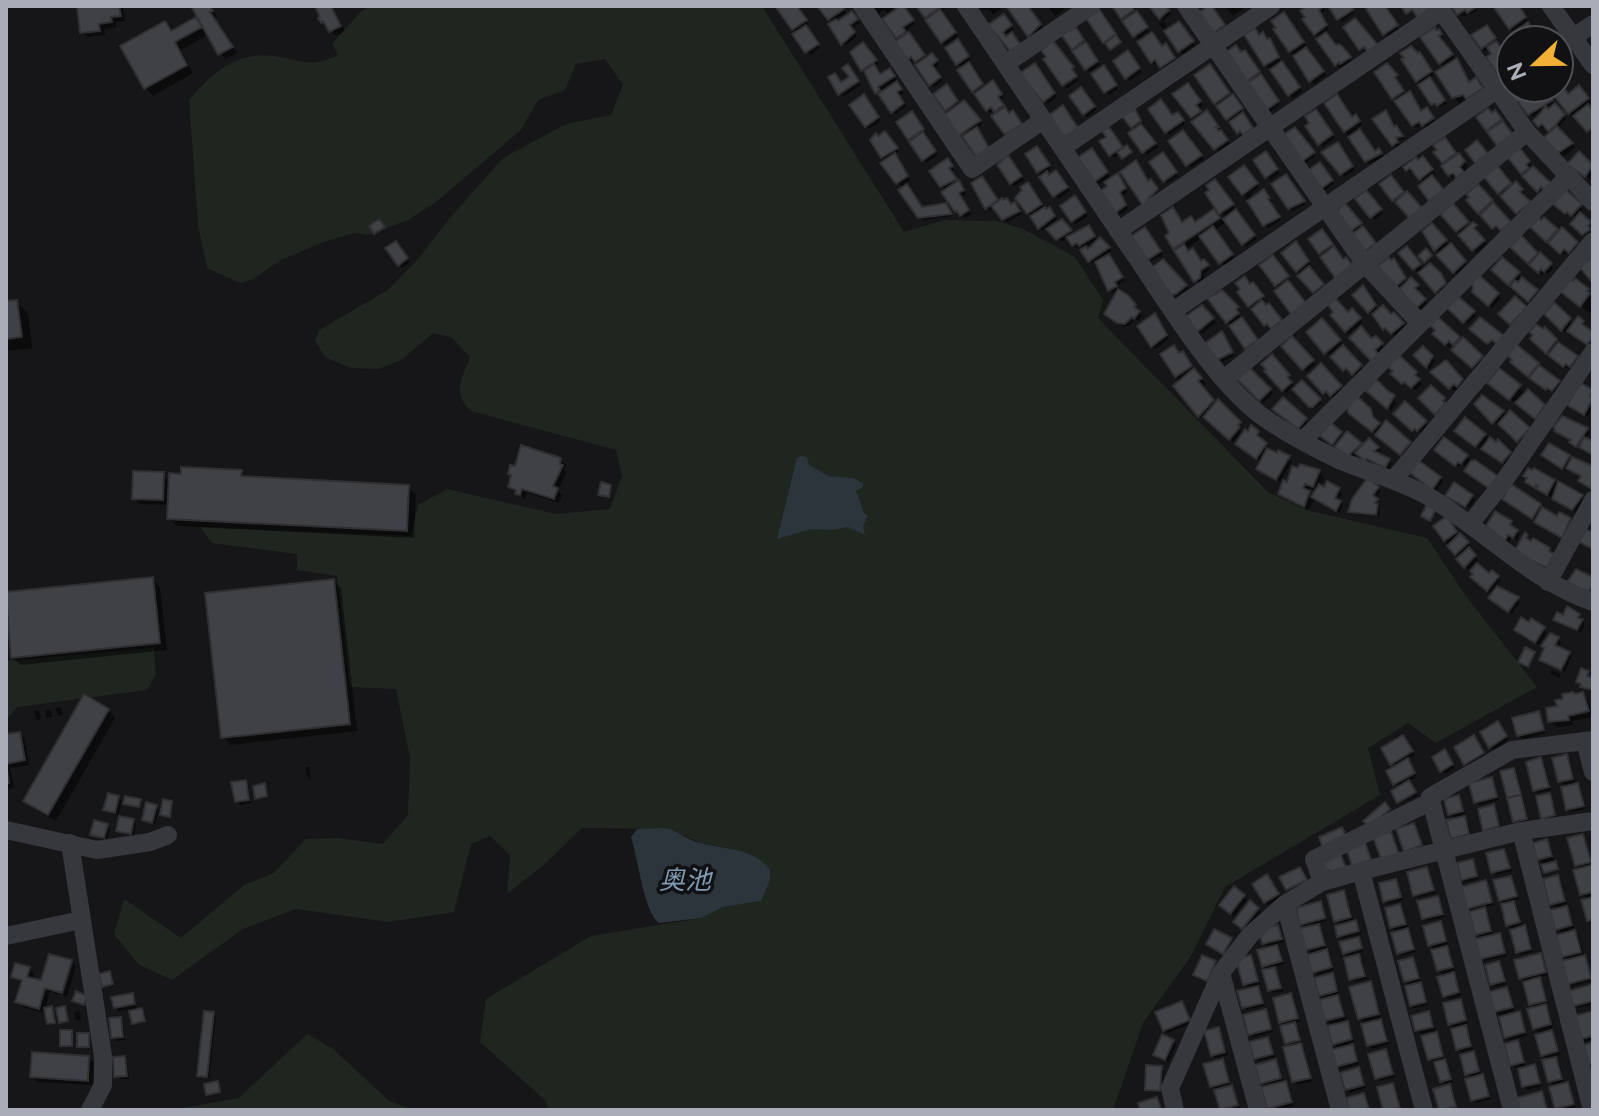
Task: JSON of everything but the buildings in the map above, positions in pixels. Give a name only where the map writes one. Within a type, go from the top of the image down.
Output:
[{"type":"street","points":[[862,6],[972,169],[1043,120]]},
{"type":"street","points":[[966,6],[1173,311],[1224,379],[1257,412],[1302,441],[1338,459],[1394,479],[1429,497],[1548,582],[1593,602]]},
{"type":"street","points":[[1005,64],[1091,6]]},
{"type":"street","points":[[1186,6],[1364,263],[1419,322]]},
{"type":"street","points":[[1062,148],[1271,6]]},
{"type":"street","points":[[1118,231],[1440,9],[1495,75]]},
{"type":"street","points":[[1575,36],[1593,24]]},
{"type":"street","points":[[1575,50],[1593,65]]},
{"type":"street","points":[[1173,311],[1495,90]]},
{"type":"street","points":[[1513,104],[1527,132],[1593,202]]},
{"type":"street","points":[[1224,379],[1527,132]]},
{"type":"street","points":[[1302,441],[1568,177]]},
{"type":"street","points":[[1394,479],[1593,241]]},
{"type":"street","points":[[1470,524],[1504,481],[1593,352]]},
{"type":"street","points":[[1548,582],[1593,500]]},
{"type":"street","points":[[1512,1110],[1430,797],[1512,750],[1589,740],[1593,772]]},
{"type":"street","points":[[1322,882],[1314,859],[1432,801]]},
{"type":"street","points":[[1175,1110],[1170,1088],[1221,973],[1256,928],[1285,904],[1322,882],[1361,871],[1521,831],[1593,821]]},
{"type":"street","points":[[6,830],[97,850],[150,842],[168,835]]},
{"type":"street","points":[[1521,831],[1592,1110]]},
{"type":"street","points":[[70,843],[103,1056],[103,1085],[90,1110]]},
{"type":"street","points":[[1361,871],[1424,1110]]},
{"type":"street","points":[[1285,904],[1340,1110]]},
{"type":"street","points":[[6,936],[81,920]]},
{"type":"street","points":[[1221,973],[1258,1110]]},
{"type":"shaded area","points":[[371,6],[762,6],[904,232],[945,220],[998,221],[1023,229],[1075,257],[1103,300],[1098,318],[1268,492],[1306,510],[1427,538],[1466,596],[1537,687],[1436,743],[1408,723],[1368,748],[1380,795],[1225,887],[1191,956],[1143,1023],[1113,1110],[548,1110],[546,1101],[480,1042],[486,999],[591,936],[701,918],[723,907],[761,901],[733,849],[700,843],[669,829],[582,828],[546,863],[507,894],[510,855],[490,836],[471,844],[454,912],[388,922],[296,909],[243,929],[172,980],[138,964],[114,934],[124,899],[181,938],[244,885],[274,873],[306,839],[337,838],[383,844],[408,815],[410,758],[396,689],[350,687],[337,576],[297,570],[297,554],[212,543],[200,527],[411,536],[418,505],[447,489],[556,514],[610,509],[622,476],[616,450],[471,411],[461,398],[460,391],[470,357],[451,337],[433,333],[403,359],[379,369],[351,368],[325,357],[315,341],[319,330],[388,290],[503,158],[566,124],[611,115],[623,85],[605,59],[576,64],[565,90],[538,100],[521,130],[436,202],[408,220],[368,235],[354,233],[323,242],[281,260],[253,279],[240,283],[207,268],[198,225],[189,100],[215,73],[247,57],[273,56],[313,63],[338,55],[332,44],[360,12]]},
{"type":"shaded area","points":[[154,648],[156,674],[147,690],[17,707],[6,720],[6,661]]},
{"type":"shaded area","points":[[307,1034],[332,1048],[388,1100],[412,1110],[171,1110],[239,1098]]},
{"type":"water","points":[[807,457],[809,465],[828,476],[853,478],[863,483],[863,487],[856,491],[868,516],[863,526],[865,535],[848,527],[811,529],[777,539],[797,458]]},
{"type":"water","name":"奥池","points":[[637,829],[670,829],[696,842],[738,850],[756,857],[770,870],[770,880],[761,901],[723,907],[701,918],[659,923],[649,908],[631,837]]}]
